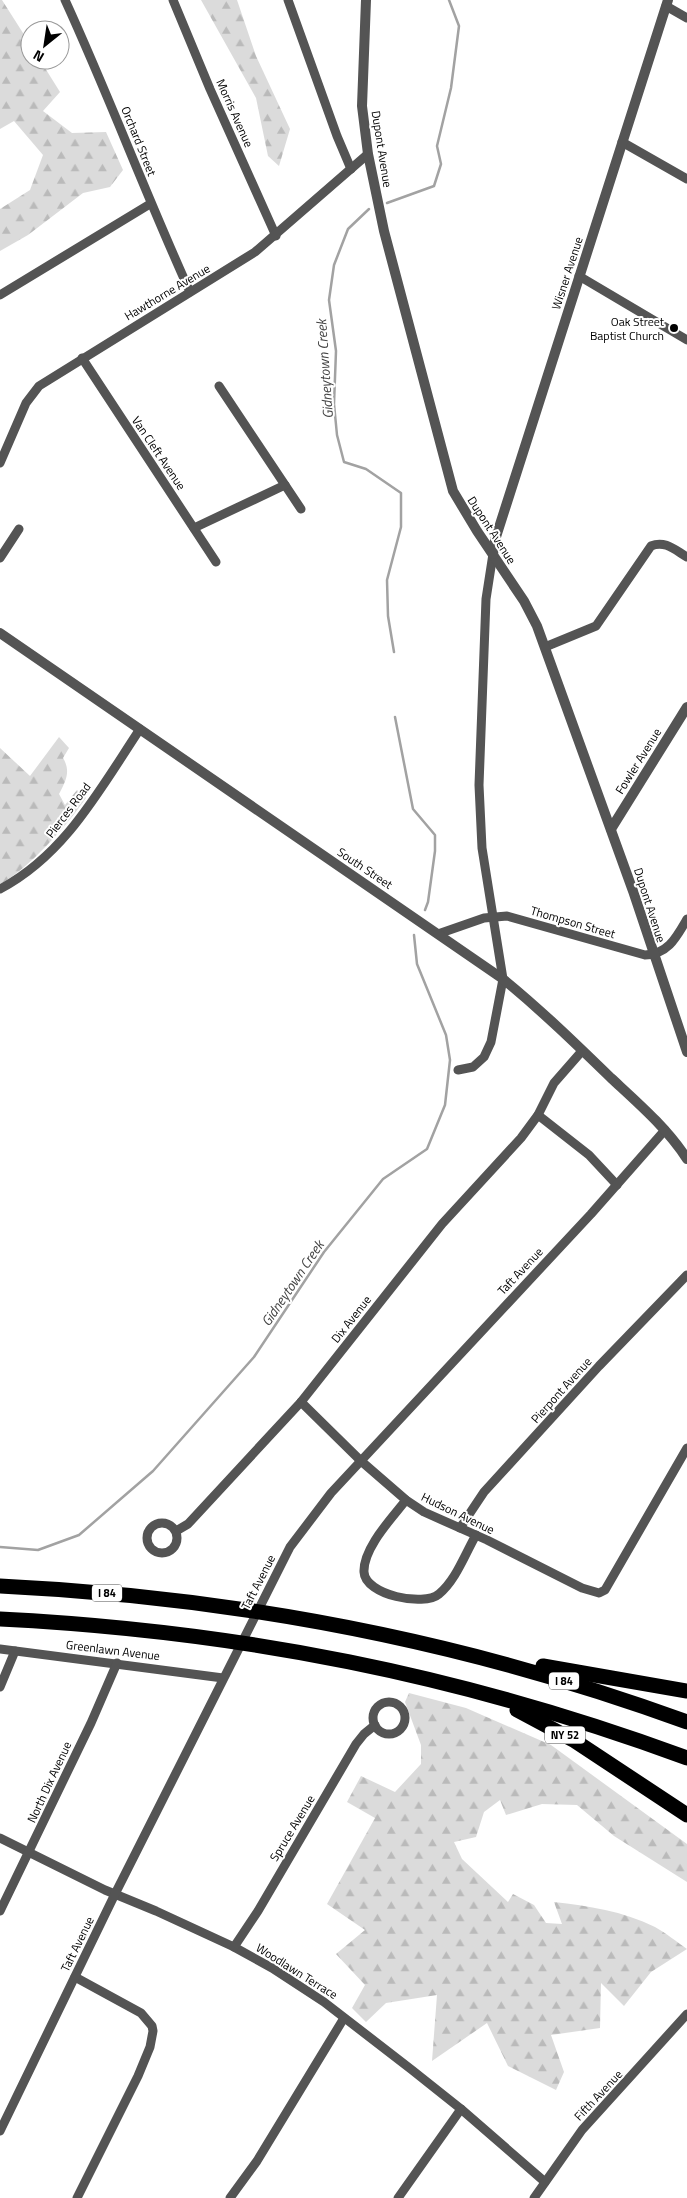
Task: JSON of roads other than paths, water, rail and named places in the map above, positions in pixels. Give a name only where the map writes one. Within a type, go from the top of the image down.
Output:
[{"type":"highway","name":"I 84","points":[[0,1586],[99,1592],[213,1604],[311,1620],[440,1647],[577,1685],[687,1722]]},
{"type":"highway","points":[[0,1619],[93,1625],[195,1635],[289,1649],[431,1679],[567,1717],[687,1758]]},
{"type":"highway","points":[[440,1647],[687,1691]]},
{"type":"highway","name":"NY 52","points":[[431,1679],[537,1719],[575,1740],[687,1815]]},
{"type":"street","name":"Orchard Street","points":[[65,0],[104,89],[150,204],[190,292]]},
{"type":"street","name":"Morris Avenue","points":[[173,0],[210,89],[276,236]]},
{"type":"street","points":[[288,0],[350,169]]},
{"type":"street","name":"Dupont Avenue","points":[[366,0],[362,106],[368,154],[384,231],[453,491],[524,601],[537,626],[611,829],[687,1052]]},
{"type":"street","points":[[667,3],[687,18]]},
{"type":"street","name":"Wisner Avenue","points":[[492,554],[667,3]]},
{"type":"street","points":[[622,142],[687,179]]},
{"type":"street","name":"Hawthorne Avenue","points":[[0,463],[33,392],[39,386],[240,263],[276,236],[368,154]]},
{"type":"street","points":[[0,295],[150,204]]},
{"type":"street","points":[[579,276],[687,340]]},
{"type":"street","name":"Van Cleft Avenue","points":[[82,358],[216,562]]},
{"type":"street","points":[[219,386],[301,508]]},
{"type":"street","points":[[194,528],[284,485]]},
{"type":"street","points":[[0,558],[19,529]]},
{"type":"street","points":[[545,647],[596,626],[651,546],[659,542],[665,544],[687,558]]},
{"type":"street","points":[[458,1070],[473,1067],[484,1057],[491,1042],[503,979],[482,848],[479,785],[486,599],[492,554]]},
{"type":"street","name":"South Street","points":[[0,633],[503,979],[543,1012],[665,1130],[687,1159]]},
{"type":"street","name":"Fowler Avenue","points":[[611,829],[687,707]]},
{"type":"street","name":"Pierces Road","points":[[0,890],[19,879],[54,850],[82,816],[140,730]]},
{"type":"street","name":"Thompson Street","points":[[438,934],[492,916],[507,916],[644,955],[653,955]]},
{"type":"street","points":[[653,955],[667,948],[676,938],[687,919]]},
{"type":"street","name":"Dix Avenue","points":[[176,1531],[188,1524],[301,1402],[442,1224],[521,1138],[538,1115],[554,1083],[582,1051]]},
{"type":"street","points":[[538,1115],[589,1155],[617,1185]]},
{"type":"street","name":"Taft Avenue","points":[[0,2131],[115,1894],[290,1547],[330,1493],[617,1185],[665,1130]]},
{"type":"street","name":"Pierpont Avenue","points":[[460,1528],[484,1492],[599,1366],[687,1275]]},
{"type":"street","name":"Hudson Avenue","points":[[301,1402],[361,1461],[406,1500],[424,1512],[598,1593],[604,1590],[619,1567],[687,1448]]},
{"type":"street","points":[[406,1500],[379,1535],[366,1560],[364,1571],[366,1579],[378,1590],[419,1600],[435,1596],[447,1585],[476,1535]]},
{"type":"street","name":"Greenlawn Avenue","points":[[0,1649],[223,1678]]},
{"type":"street","points":[[0,1687],[15,1651]]},
{"type":"street","name":"North Dix Avenue","points":[[0,1911],[117,1663]]},
{"type":"street","name":"Spruce Avenue","points":[[234,1947],[258,1911],[356,1744],[375,1725]]},
{"type":"street","name":"Woodlawn Terrace","points":[[0,1838],[115,1894],[234,1947],[272,1968],[344,2018],[462,2109],[545,2182]]},
{"type":"street","points":[[75,1977],[141,2013],[148,2020],[153,2031],[150,2047],[138,2076],[78,2198]]},
{"type":"street","name":"Fifth Avenue","points":[[534,2198],[582,2130],[687,2014]]},
{"type":"street","points":[[230,2198],[257,2160],[344,2018]]},
{"type":"street","points":[[398,2198],[462,2109]]},
{"type":"waterway","name":"Gidneytown Creek","points":[[387,203],[434,186],[441,164],[437,146],[451,88],[459,26],[449,0]]},
{"type":"waterway","name":"Gidneytown Creek","points":[[369,209],[348,229],[334,265],[329,300],[336,351],[334,404],[337,435],[344,462],[366,469],[401,493],[401,527],[387,580],[388,616],[394,652]]},
{"type":"waterway","name":"Gidneytown Creek","points":[[395,717],[413,809],[435,835],[435,851],[428,902],[425,910]]},
{"type":"waterway","name":"Gidneytown Creek","points":[[0,1547],[38,1550],[79,1535],[153,1471],[254,1357],[324,1252],[383,1179],[427,1149],[445,1105],[450,1060],[446,1035],[417,964],[414,935]]},
{"type":"place","name":"Oak Street Baptist Church","points":[[674,328]]}]
